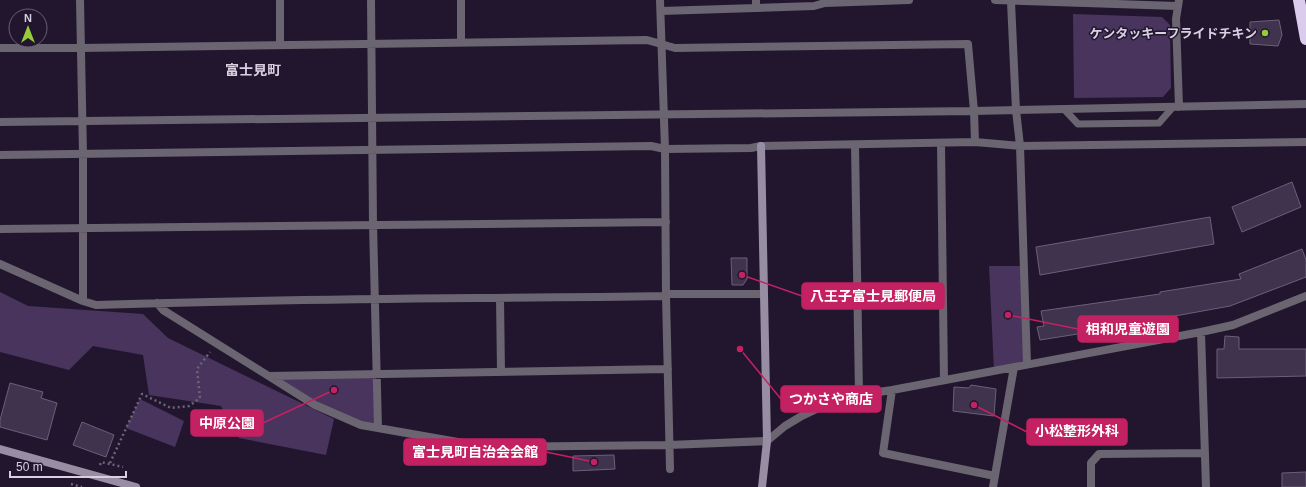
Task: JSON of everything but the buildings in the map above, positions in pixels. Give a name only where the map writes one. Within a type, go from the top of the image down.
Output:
[{"type":"highway","points":[[1299,0],[1306,39]]},
{"type":"street","points":[[80,0],[83,154],[83,301]]},
{"type":"street","points":[[280,0],[280,44]]},
{"type":"street","points":[[371,0],[378,428]]},
{"type":"street","points":[[461,0],[461,42]]},
{"type":"street","points":[[660,0],[665,149],[666,295],[670,469]]},
{"type":"street","points":[[661,11],[756,4],[909,0]]},
{"type":"street","points":[[995,0],[1011,2],[1178,3],[1176,107]]},
{"type":"street","points":[[1011,2],[1016,110],[1020,146],[1027,364]]},
{"type":"street","points":[[0,48],[647,40],[662,43],[675,48],[968,44],[974,111],[975,142]]},
{"type":"street","points":[[0,122],[974,111],[1306,104]]},
{"type":"street","points":[[0,155],[651,146],[665,149],[751,148],[761,146],[942,144],[975,142],[1020,146],[1306,142]]},
{"type":"street","points":[[942,144],[944,380]]},
{"type":"street","points":[[855,145],[859,394]]},
{"type":"street","points":[[761,146],[767,441],[762,487]]},
{"type":"street","points":[[0,229],[666,222]]},
{"type":"street","points":[[0,264],[83,301],[96,305],[375,298],[500,298],[764,294]]},
{"type":"street","points":[[157,303],[163,310],[315,405],[361,425],[486,447],[669,445],[767,441],[785,426],[800,417],[829,404],[859,394],[892,390],[1233,325],[1306,296]]},
{"type":"street","points":[[500,298],[501,372]]},
{"type":"street","points":[[1201,332],[1206,487]]},
{"type":"street","points":[[993,487],[1014,367]]},
{"type":"street","points":[[269,376],[668,369]]},
{"type":"street","points":[[892,390],[883,453],[995,476]]},
{"type":"street","points":[[0,449],[136,487]]},
{"type":"street","points":[[1091,487],[1091,463],[1099,454],[1205,453]]},
{"type":"lane","points":[[1064,109],[1078,124],[1159,123],[1176,107]]},
{"type":"path","points":[[110,463],[142,394],[171,408],[189,406],[200,398],[197,369],[216,344]]},
{"type":"path","points":[[101,462],[122,467]]},
{"type":"path","points":[[71,484],[82,487]]},
{"type":"shaded area","points":[[1073,14],[1162,17],[1170,25],[1171,88],[1163,97],[1074,98]]},
{"type":"shaded area","points":[[989,266],[1023,266],[1027,364],[994,371]]},
{"type":"shaded area","points":[[0,292],[28,306],[143,314],[168,338],[334,419],[326,455],[239,438],[221,406],[149,395],[143,355],[93,346],[69,370],[0,352]]},
{"type":"shaded area","points":[[376,373],[378,428],[361,425],[269,376]]},
{"type":"shaded area","points":[[140,399],[184,421],[175,447],[126,428]]},
{"type":"place","name":"ケンタッキーフライドチキン","points":[[1265,33]]},
{"type":"place","name":"八王子富士見郵便局","points":[[742,275]]},
{"type":"place","name":"相和児童遊園","points":[[1008,315]]},
{"type":"place","name":"つかさや商店","points":[[740,349]]},
{"type":"place","name":"中原公園","points":[[334,390]]},
{"type":"place","name":"小松整形外科","points":[[974,405]]},
{"type":"place","name":"富士見町自治会会館","points":[[594,462]]},
{"type":"district","name":"富士見町","points":[[253,70]]}]
